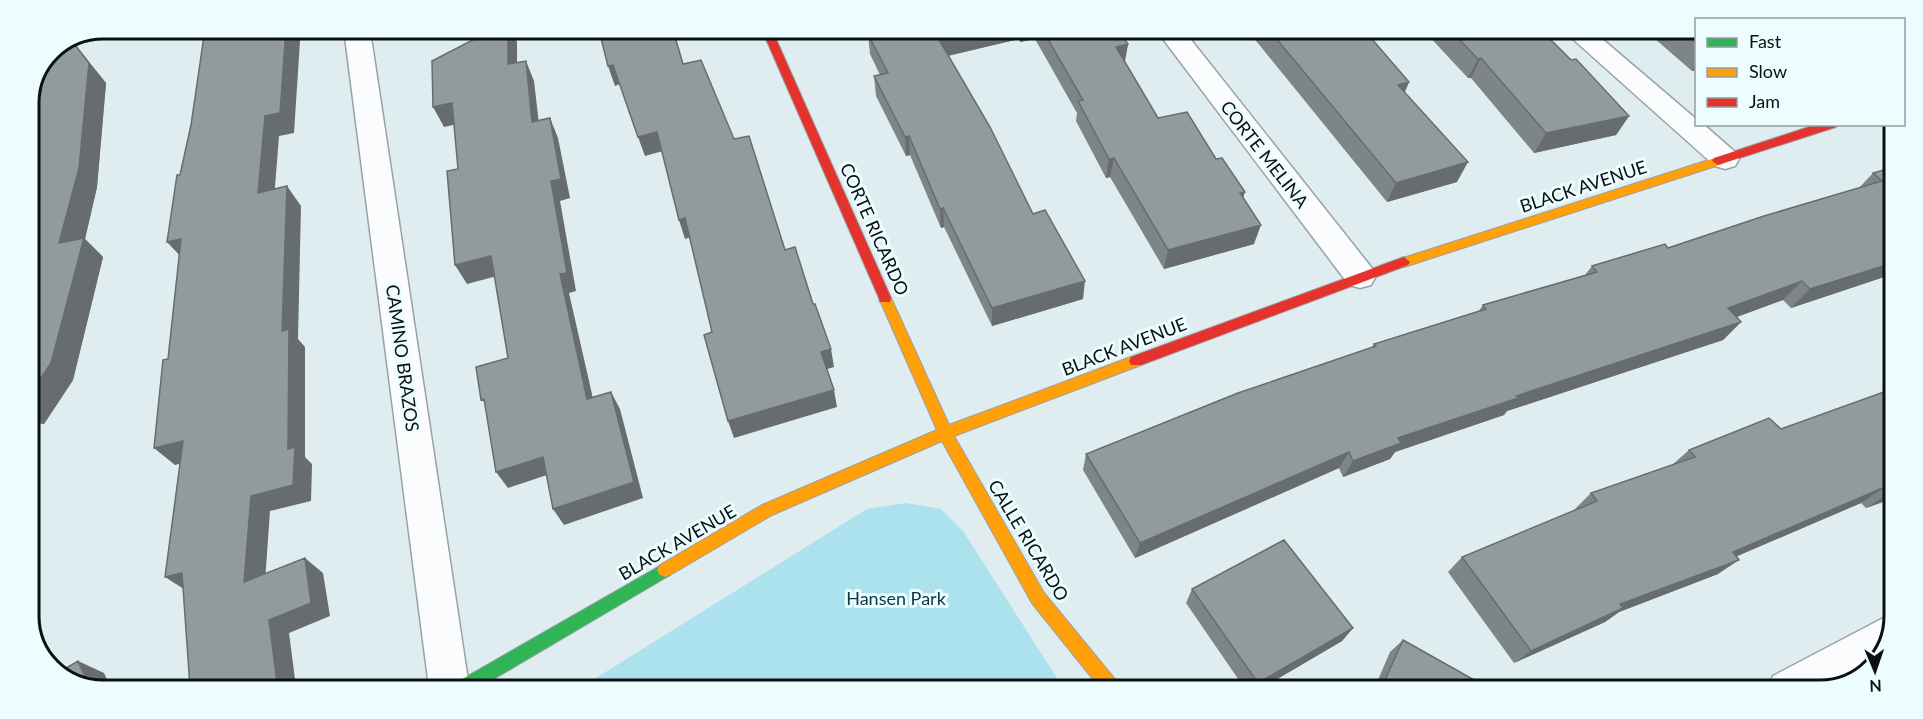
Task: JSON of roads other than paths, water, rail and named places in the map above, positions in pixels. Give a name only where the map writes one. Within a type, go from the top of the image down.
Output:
[{"type":"street","name":"CAMINO BRAZOS","points":[[358,39],[449,680]]},
{"type":"street","name":"CORTE RICARDO","points":[[771,39],[945,433]]},
{"type":"street","name":"CORTE MELINA","points":[[1176,39],[1360,276]]},
{"type":"street","points":[[1586,39],[1725,159]]},
{"type":"street","name":"BLACK AVENUE","points":[[477,680],[767,510],[945,433],[1360,276],[1826,126]]},
{"type":"street","name":"CALLE RICARDO","points":[[945,433],[1038,598],[1105,680]]},
{"type":"street","points":[[1804,680],[1880,638]]},
{"type":"park label","name":"Hansen Park","points":[[896,598]]}]
